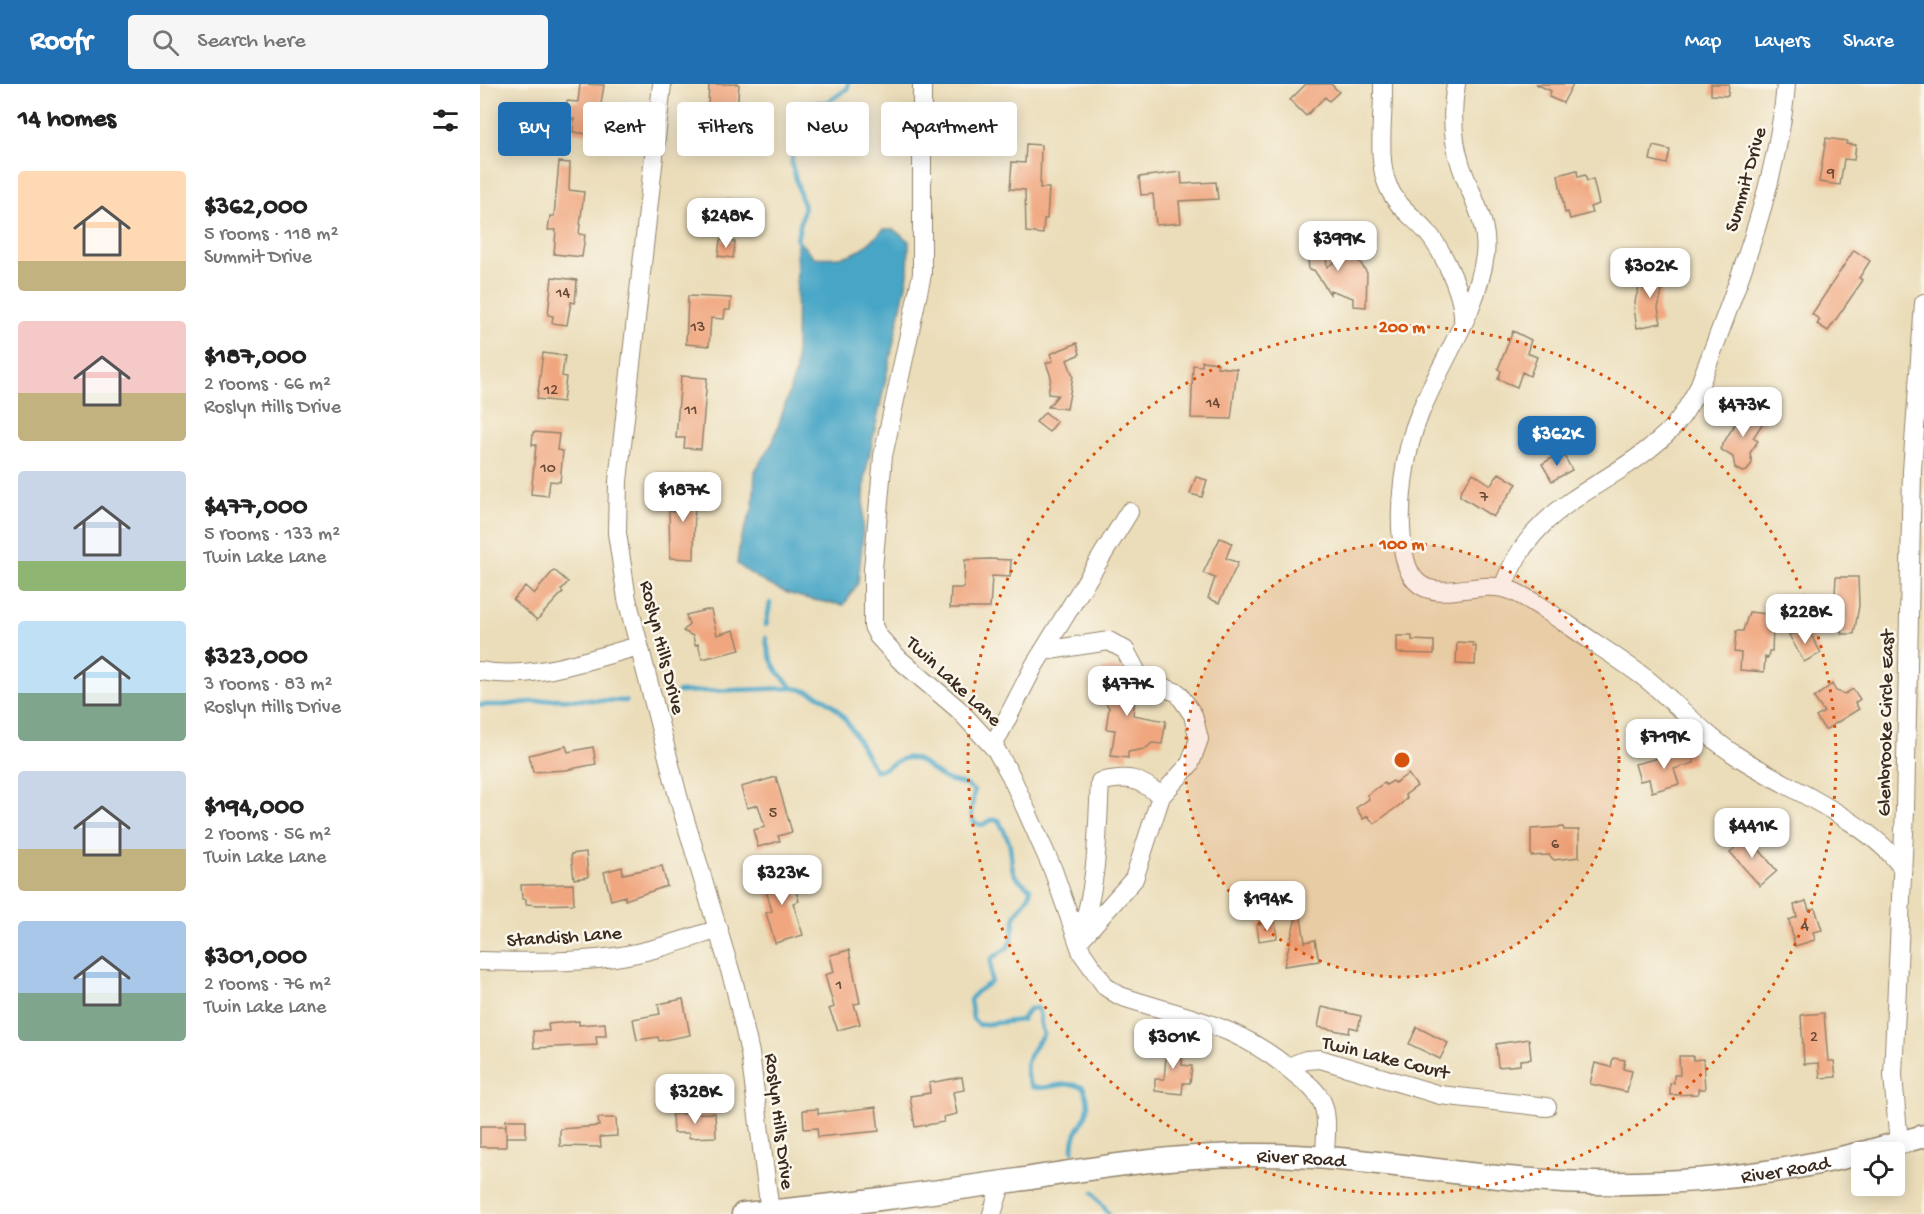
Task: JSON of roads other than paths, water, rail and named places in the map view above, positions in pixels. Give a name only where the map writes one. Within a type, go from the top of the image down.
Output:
[{"type":"main road","points":[[1905,1142],[1924,1136]]},
{"type":"main road","name":"River Road","points":[[743,1214],[1165,1159],[1248,1155],[1324,1156],[1519,1179],[1621,1183],[1716,1179],[1851,1155]]},
{"type":"street","name":"Roslyn Hills Drive","points":[[662,84],[618,481],[616,533],[639,646],[678,796],[719,929],[750,1053],[770,1212]]},
{"type":"street","name":"Twin Lake Lane","points":[[922,84],[922,274],[883,456],[871,613],[873,626],[884,643],[899,659],[958,709],[993,746],[1028,811],[1088,963],[1112,992],[1223,1027],[1288,1067],[1312,1088],[1322,1102],[1325,1123],[1324,1156]]},
{"type":"street","points":[[1383,84],[1383,153],[1386,184],[1398,204],[1426,231],[1437,247],[1464,308],[1463,322]]},
{"type":"street","points":[[1456,84],[1452,106],[1456,149],[1483,220],[1486,236],[1479,282],[1411,436],[1403,489],[1404,554],[1408,568],[1416,580],[1434,591],[1503,588],[1546,610],[1648,681],[1707,734],[1736,756],[1880,842],[1901,866]]},
{"type":"street","name":"Summit Drive","points":[[1503,588],[1509,570],[1537,527],[1555,511],[1656,442],[1673,427],[1694,396],[1713,351],[1773,168],[1784,117],[1786,84]]},
{"type":"street","name":"Glenbrooke Circle East","points":[[1899,1142],[1893,1075],[1912,471],[1924,303]]},
{"type":"street","points":[[993,746],[1042,651],[1128,512]]},
{"type":"street","points":[[1042,651],[1108,641],[1125,650],[1140,678],[1178,693],[1193,715],[1199,739],[1190,764],[1161,796],[1134,879],[1078,942]]},
{"type":"street","points":[[480,671],[519,673],[550,669],[639,646]]},
{"type":"street","points":[[1078,942],[1088,912],[1098,851],[1100,782],[1119,777],[1143,781],[1161,796]]},
{"type":"street","name":"Standish Lane","points":[[480,961],[583,960],[616,957],[653,949],[719,929]]},
{"type":"street","name":"Twin Lake Court","points":[[1288,1067],[1306,1060],[1320,1059],[1440,1095],[1547,1107]]},
{"type":"street","points":[[992,1214],[1002,1182]]},
{"type":"water","points":[[884,229],[893,229],[909,241],[908,275],[865,476],[858,583],[844,605],[787,593],[750,574],[737,564],[740,541],[753,507],[755,471],[773,442],[796,371],[797,239],[814,257],[846,256],[860,250]]},
{"type":"waterway","points":[[799,244],[797,239],[804,208],[792,165],[792,151],[797,128],[815,103],[828,102],[847,89],[848,84]]},
{"type":"waterway","points":[[766,625],[770,603]]},
{"type":"waterway","points":[[766,638],[774,666],[793,688]]},
{"type":"waterway","points":[[678,692],[793,688],[809,692],[823,698],[843,717],[875,770],[883,769],[906,758],[917,760],[943,778],[964,784],[974,791],[971,814],[974,823],[982,825],[991,820],[999,820],[1009,844],[1013,871],[1030,888],[1030,894],[1015,916],[1012,938],[1008,947],[991,959],[991,982],[975,993],[970,1000],[973,1019],[979,1025],[1022,1020],[1029,1009],[1038,1008],[1043,1035],[1030,1053],[1026,1072],[1032,1087],[1045,1088],[1069,1084],[1083,1087],[1088,1107],[1076,1133],[1073,1151]]},
{"type":"waterway","points":[[480,705],[505,705],[555,699],[626,701]]},
{"type":"waterway","points":[[1093,1193],[1109,1214]]}]
